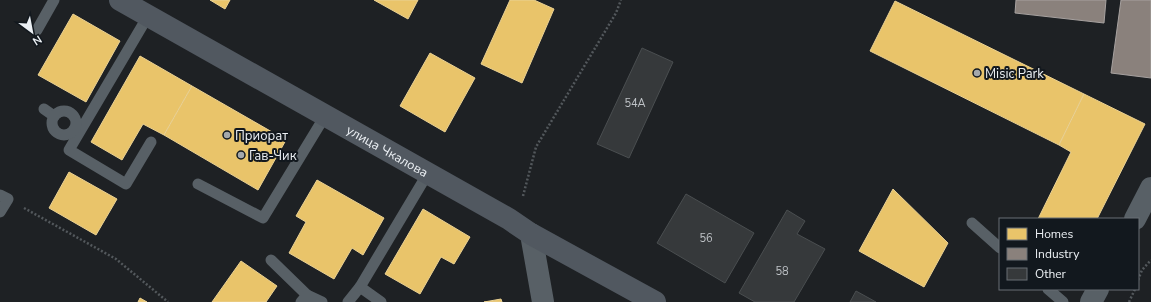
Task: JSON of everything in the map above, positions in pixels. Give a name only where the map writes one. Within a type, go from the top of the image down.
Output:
[{"type":"main road","name":"улица Чкалова","points":[[120,0],[509,218],[530,234],[655,302]]},
{"type":"street","points":[[1136,218],[1151,188]]},
{"type":"street","points":[[530,234],[543,302]]},
{"type":"street","points":[[1091,302],[1097,290]]},
{"type":"lane","points":[[37,30],[54,0]]},
{"type":"lane","points":[[148,16],[77,131],[69,150],[126,184],[151,142]]},
{"type":"lane","points":[[44,109],[54,116]]},
{"type":"lane","points":[[64,110],[69,112],[76,119],[77,131],[65,136],[60,134],[52,127],[54,116],[64,110]]},
{"type":"lane","points":[[198,184],[263,218],[325,116]]},
{"type":"lane","points":[[348,302],[360,287],[428,173]]},
{"type":"lane","points":[[0,212],[4,197]]},
{"type":"lane","points":[[972,223],[999,247]]},
{"type":"lane","points":[[271,260],[304,298],[322,302]]},
{"type":"lane","points":[[360,287],[381,302]]},
{"type":"lane","points":[[1049,290],[1063,302]]},
{"type":"path","points":[[523,196],[536,147],[616,13],[621,0]]},
{"type":"path","points":[[4,197],[116,259],[168,302]]},
{"type":"path","points":[[1139,278],[1142,270],[1151,260]]},
{"type":"path","points":[[1129,302],[1135,290]]},
{"type":"building: Homes","points":[[210,0],[230,0],[225,9]]},
{"type":"building: Homes","points":[[374,0],[418,0],[408,19]]},
{"type":"building: Homes","points":[[510,0],[534,0],[554,9],[522,83],[481,64]]},
{"type":"building: Homes","name":"Misic Park","points":[[895,1],[1084,94],[1059,145],[870,51]]},
{"type":"building: Homes","points":[[73,14],[120,41],[86,102],[38,75]]},
{"type":"building: Homes","points":[[430,53],[475,78],[445,132],[400,106]]},
{"type":"building: Homes","points":[[140,56],[192,86],[164,135],[143,124],[122,160],[91,142]]},
{"type":"building: Homes","points":[[192,86],[286,140],[258,190],[164,135]]},
{"type":"building: Homes","points":[[1084,94],[1145,124],[1098,218],[1038,218],[1071,152],[1059,145]]},
{"type":"building: Homes","points":[[69,172],[117,199],[96,235],[49,208]]},
{"type":"building: Homes","points":[[317,180],[384,218],[363,255],[352,248],[334,279],[289,253],[306,222],[296,216]]},
{"type":"building: Homes","points":[[893,189],[948,243],[924,287],[859,251]]},
{"type":"building: Homes","points":[[423,209],[470,237],[454,264],[441,257],[420,294],[385,274]]},
{"type":"building: Homes","points":[[241,261],[277,286],[266,302],[212,302]]},
{"type":"building: Homes","points":[[140,298],[147,302],[138,302]]},
{"type":"building: Homes","points":[[501,299],[502,302],[484,302]]},
{"type":"building: Industry","points":[[1016,0],[1106,0],[1104,23],[1015,13]]},
{"type":"building: Industry","points":[[1121,0],[1151,0],[1151,78],[1111,73]]},
{"type":"building: Other","points":[[642,48],[673,62],[629,158],[597,144]]},
{"type":"building: Other","points":[[686,194],[754,233],[725,283],[657,243]]},
{"type":"building: Other","points":[[787,210],[805,221],[797,234],[825,249],[794,302],[755,302],[739,293]]},
{"type":"building: Other","points":[[856,291],[876,302],[850,302]]},
{"type":"place","name":"Misic Park","points":[[977,73]]},
{"type":"place","name":"Приорат","points":[[227,135]]},
{"type":"place","name":"Гав-Чик","points":[[241,155]]}]
